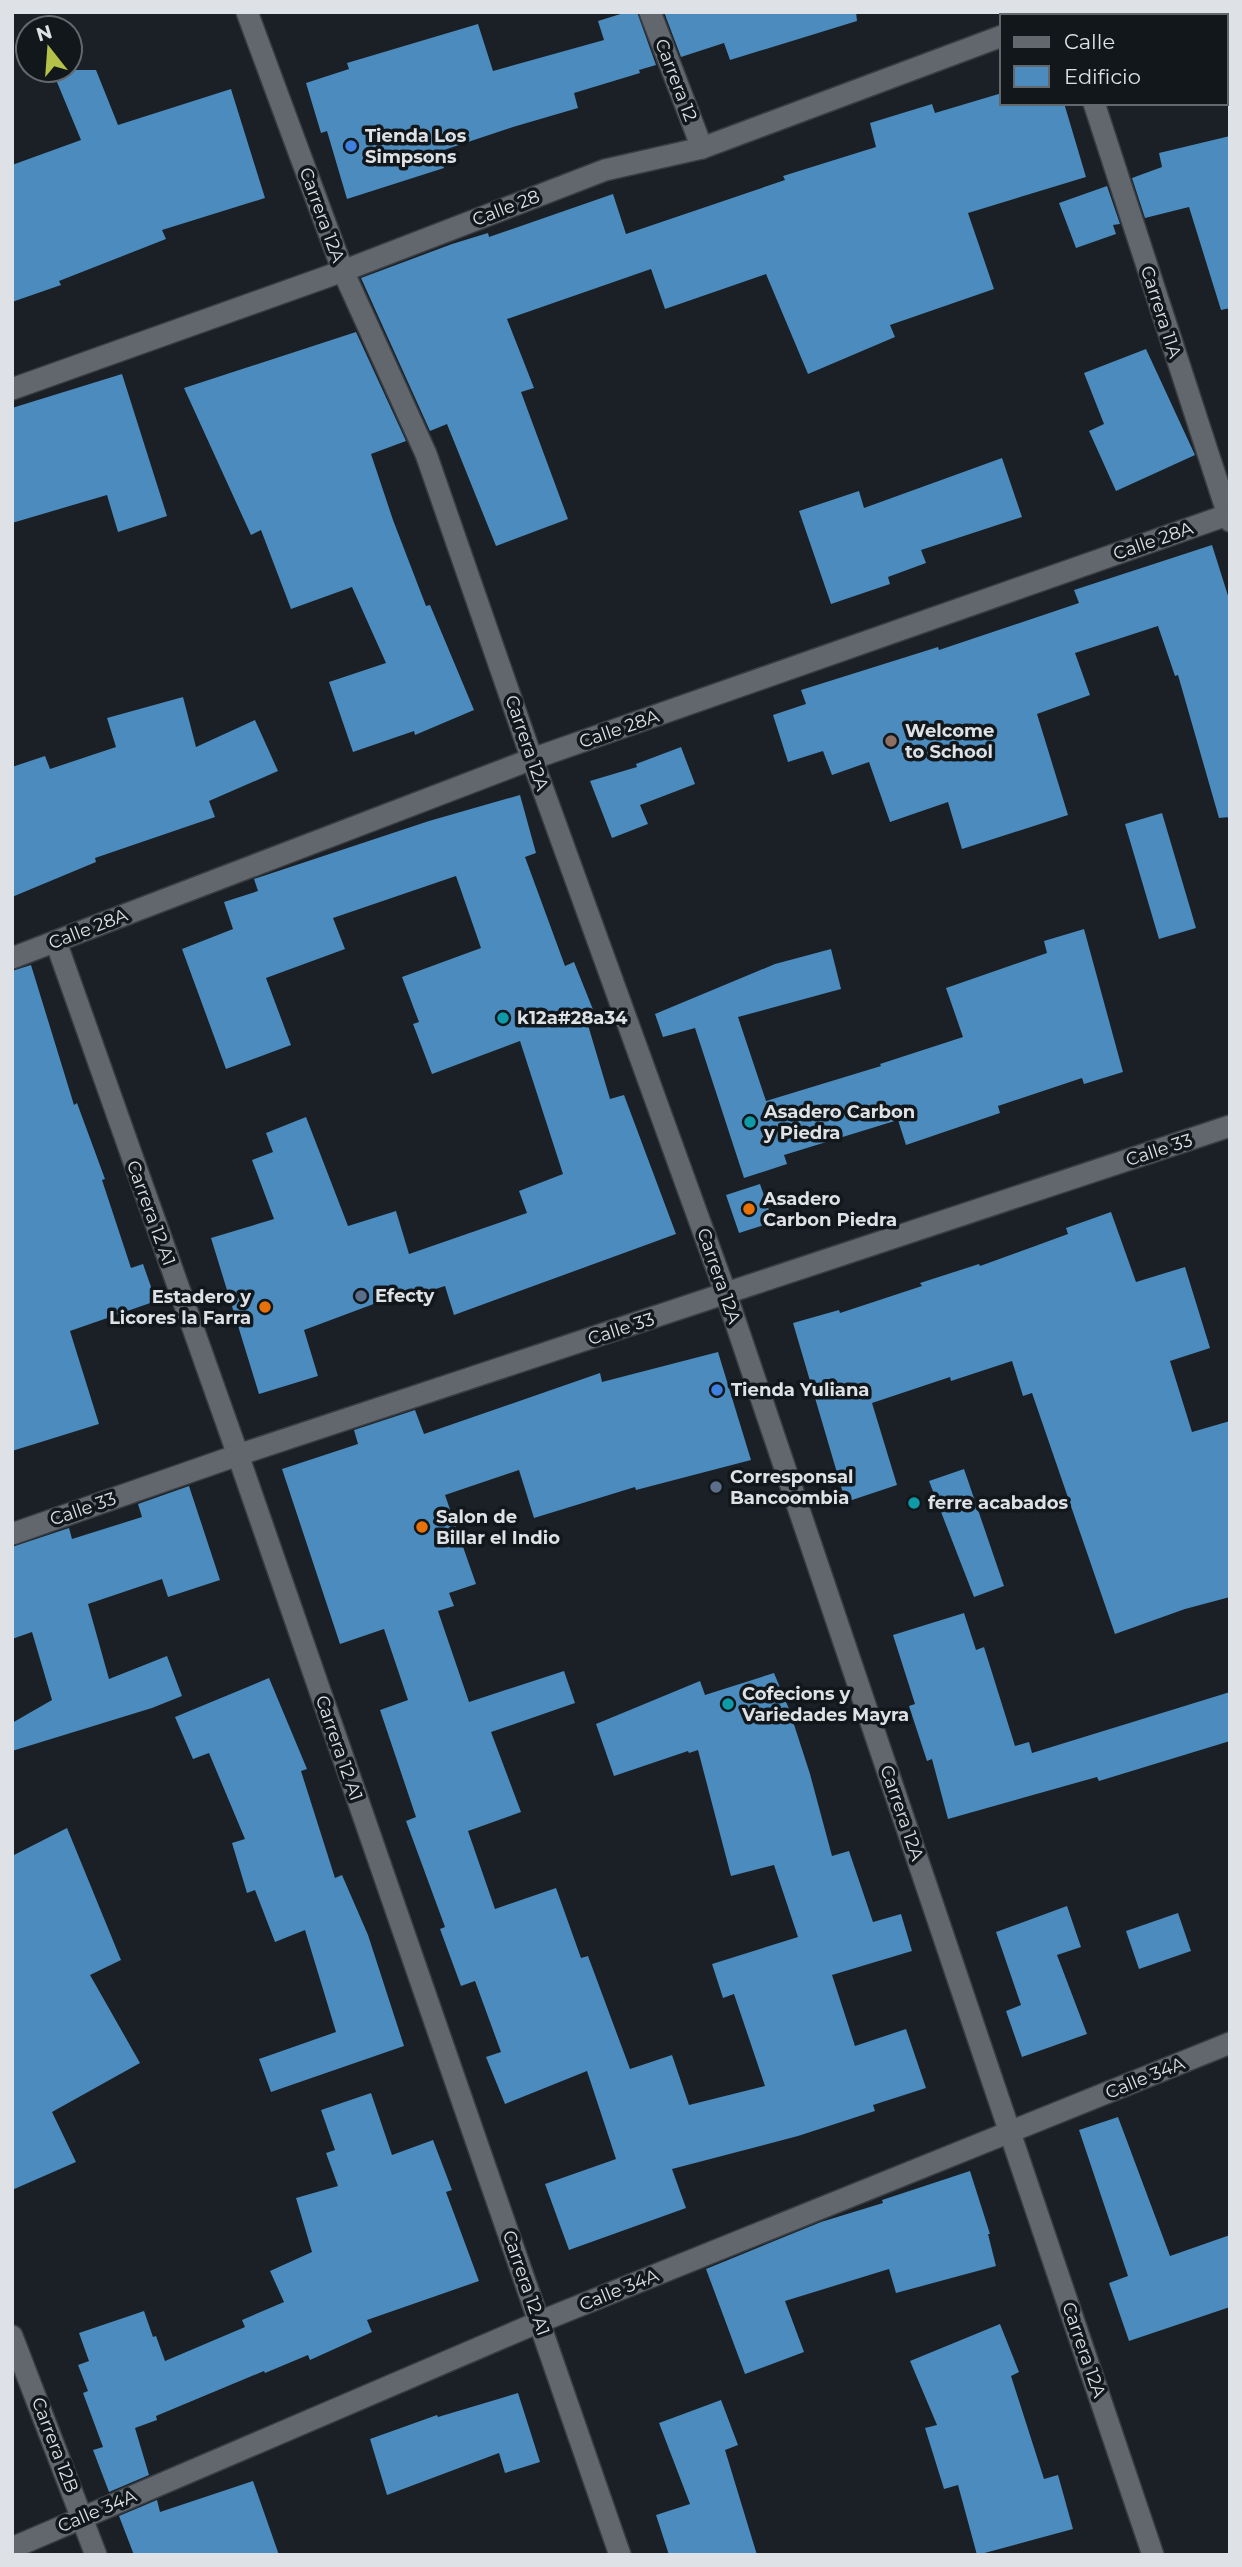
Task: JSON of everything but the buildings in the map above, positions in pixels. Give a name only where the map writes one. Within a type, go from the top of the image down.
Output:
[{"type":"street","name":"Carrera 12A","points":[[247,12],[343,271],[426,454],[726,1294],[1153,2555]]},
{"type":"street","name":"Carrera 12","points":[[650,12],[702,148]]},
{"type":"street","name":"Calle 28","points":[[12,389],[343,271],[604,170],[702,148],[1000,37]]},
{"type":"street","name":"Carrera 11A","points":[[1095,105],[1229,517]]},
{"type":"street","name":"Calle 28A","points":[[12,958],[533,759],[1229,517]]},
{"type":"street","name":"Carrera 12 A1","points":[[55,942],[237,1455],[620,2555]]},
{"type":"street","name":"Calle 33","points":[[12,1534],[237,1455],[1230,1126]]},
{"type":"street","name":"Calle 34A","points":[[12,2548],[540,2322],[1230,2043]]},
{"type":"street","name":"Carrera 12B","points":[[12,2336],[96,2555]]},
{"type":"place","name":"Tienda Los Simpsons","points":[[351,146]]},
{"type":"place","name":"Welcome to School","points":[[891,741]]},
{"type":"place","name":"k12a#28a34","points":[[503,1018]]},
{"type":"place","name":"Asadero Carbon y Piedra","points":[[750,1122]]},
{"type":"place","name":"Asadero Carbon Piedra","points":[[749,1209]]},
{"type":"place","name":"Efecty","points":[[361,1296]]},
{"type":"place","name":"Estadero y Licores la Farra","points":[[265,1307]]},
{"type":"place","name":"Tienda Yuliana","points":[[717,1390]]},
{"type":"place","name":"Corresponsal Bancoombia","points":[[716,1487]]},
{"type":"place","name":"ferre acabados","points":[[914,1503]]},
{"type":"place","name":"Salon de Billar el Indio","points":[[422,1527]]},
{"type":"place","name":"Cofecions y Variedades Mayra","points":[[728,1704]]}]
